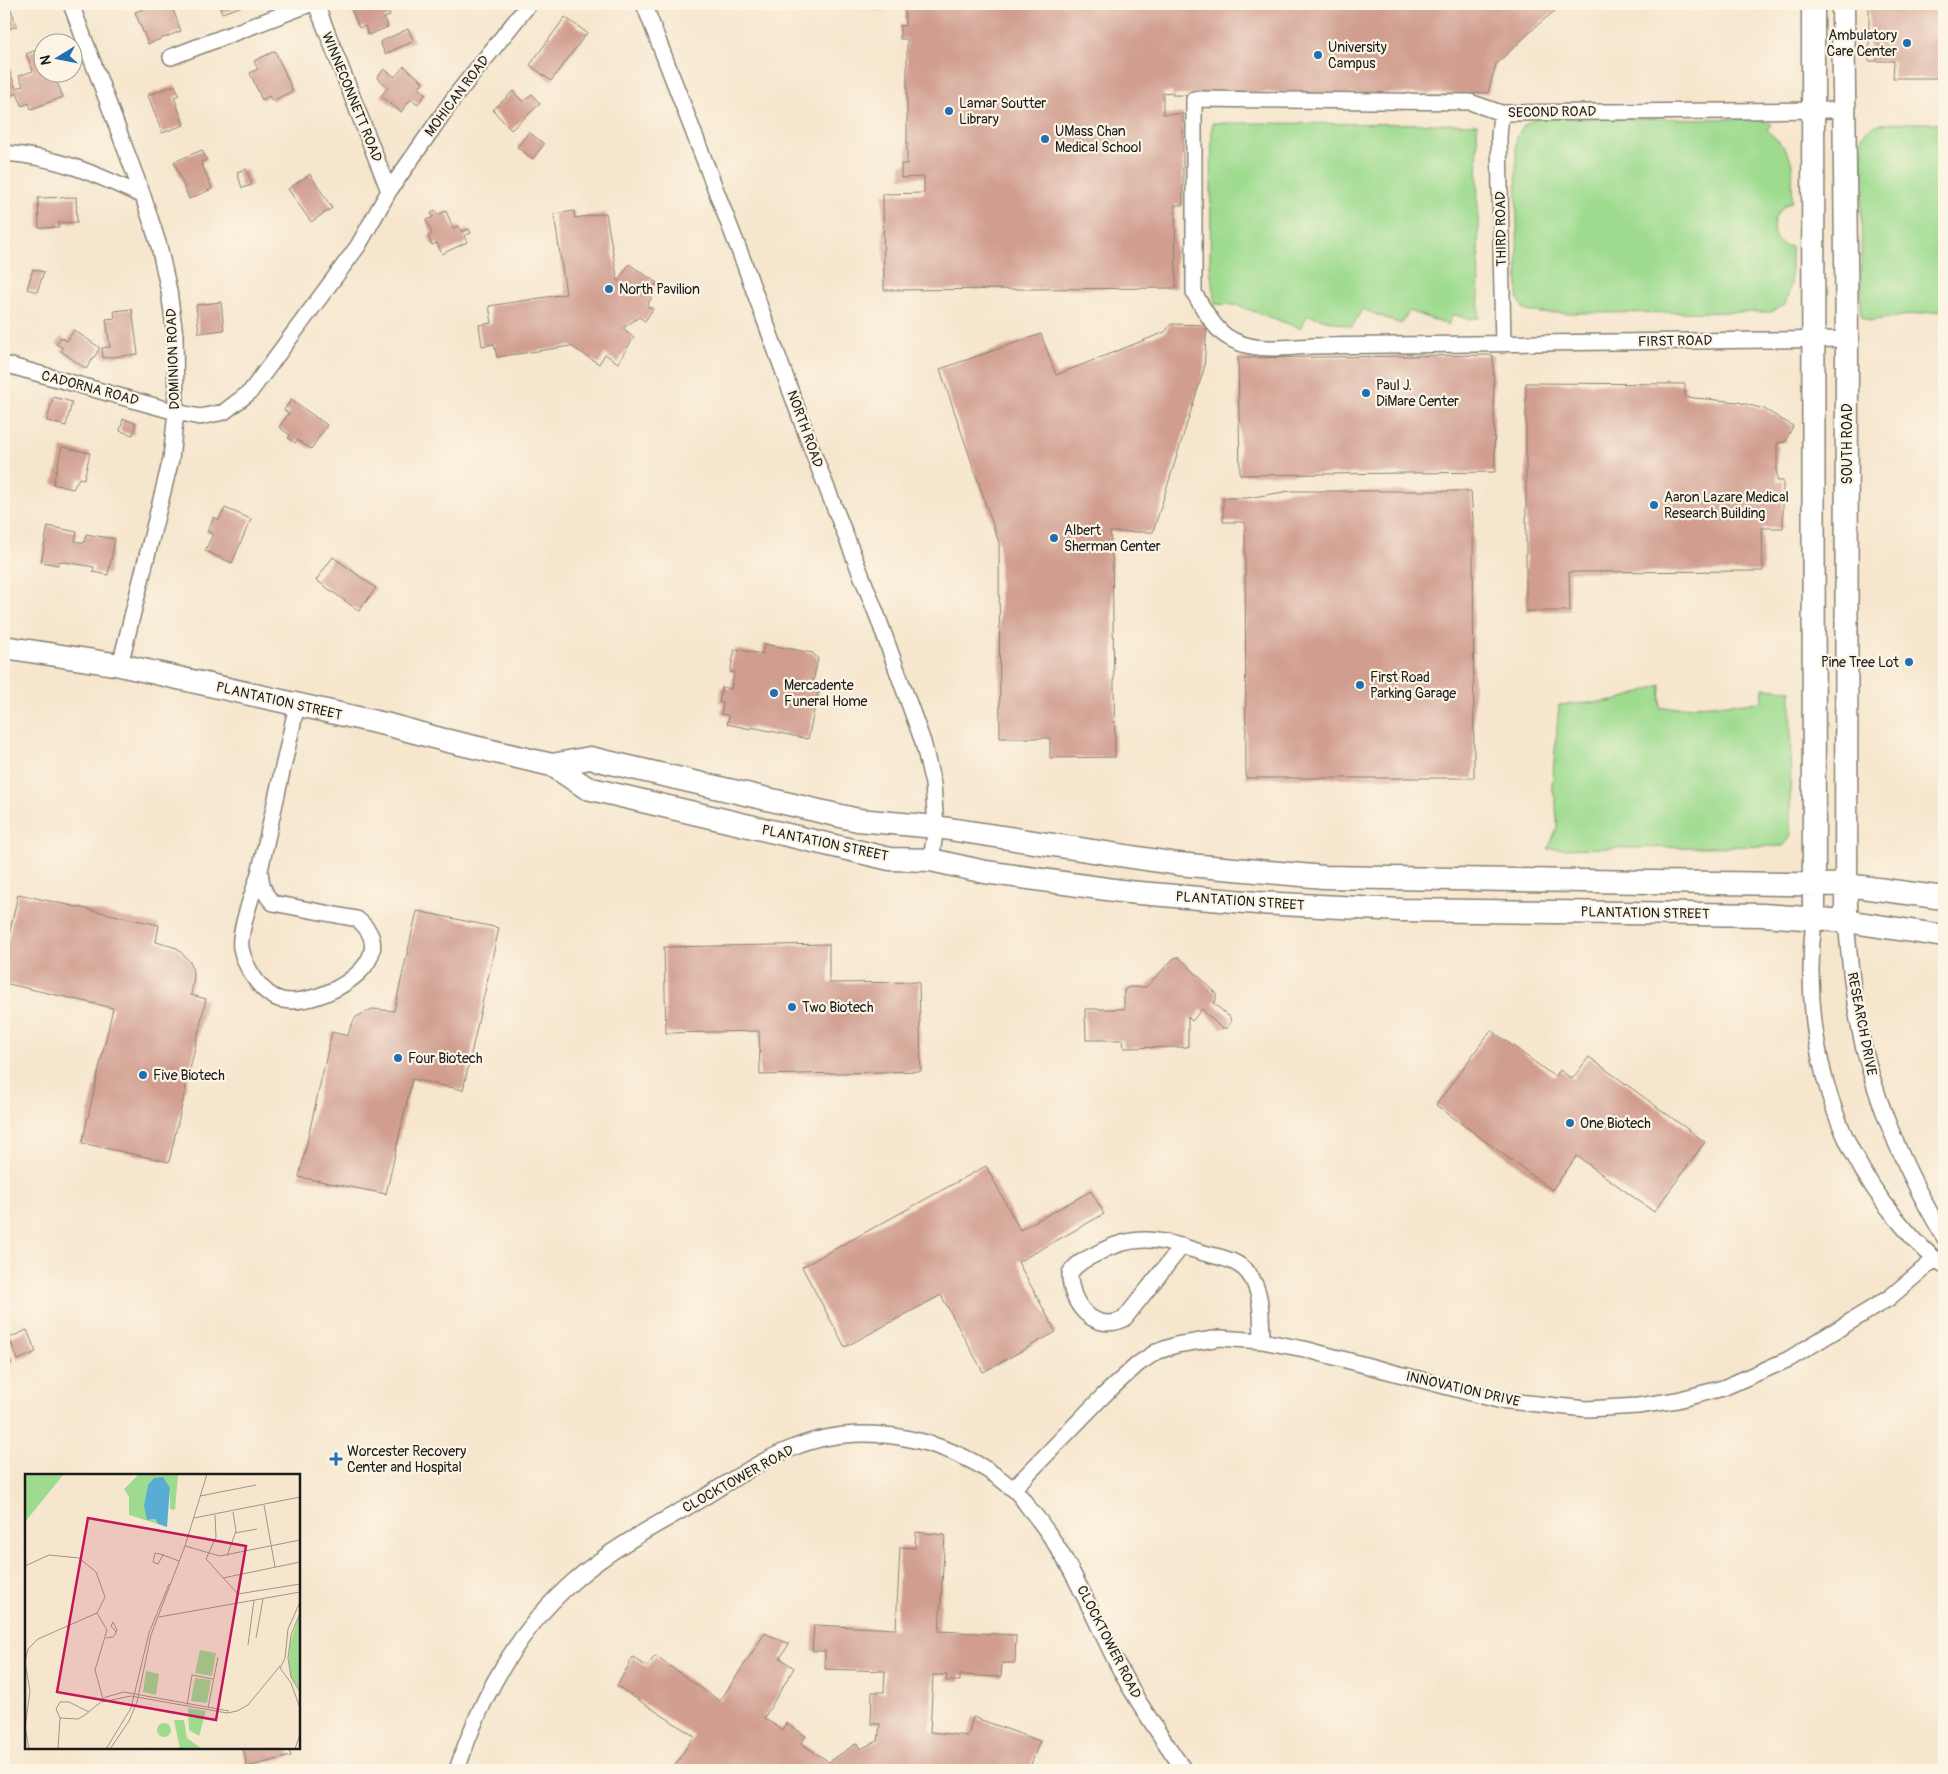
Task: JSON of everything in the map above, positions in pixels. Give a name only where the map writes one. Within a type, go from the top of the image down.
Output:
[{"type":"main road","points":[[1813,4],[1816,883],[1814,919]]},
{"type":"main road","name":"SOUTH ROAD","points":[[1843,4],[1847,340],[1847,885]]},
{"type":"main road","name":"PLANTATION STREET","points":[[4,647],[120,665],[552,765],[587,788],[890,859],[931,860],[985,872],[1128,892],[1258,903],[1401,910],[1763,915],[1846,921],[1944,936]]},
{"type":"main road","name":"PLANTATION STREET","points":[[552,765],[590,758],[858,820],[936,827],[1151,861],[1310,876],[1609,882],[1816,883],[1847,885],[1944,898]]},
{"type":"main road","name":"RESEARCH DRIVE","points":[[1846,921],[1847,885]]},
{"type":"street","name":"DOMINION ROAD","points":[[70,4],[143,196],[159,246],[172,305],[175,335],[176,412],[167,478],[120,665]]},
{"type":"street","points":[[171,57],[310,4]]},
{"type":"street","name":"WINNECONNETT ROAD","points":[[316,4],[389,191]]},
{"type":"street","name":"MOHICAN ROAD","points":[[176,412],[200,417],[224,412],[250,392],[358,246],[389,191],[456,95],[529,4]]},
{"type":"street","name":"NORTH ROAD","points":[[644,4],[748,272],[815,458],[923,742],[933,784],[936,827],[931,860]]},
{"type":"street","name":"SECOND ROAD","points":[[1503,345],[1313,346],[1258,349],[1226,336],[1210,319],[1194,293],[1194,99],[1470,102],[1500,113],[1844,110]]},
{"type":"street","name":"THIRD ROAD","points":[[1500,113],[1503,345]]},
{"type":"street","points":[[4,153],[37,155],[74,166],[143,196]]},
{"type":"street","name":"FIRST ROAD","points":[[1503,345],[1847,340]]},
{"type":"street","name":"CADORNA ROAD","points":[[4,364],[176,412]]},
{"type":"street","points":[[260,870],[263,888],[273,902],[357,919],[370,931],[373,943],[371,955],[351,979],[322,996],[299,1000],[282,1000],[271,995],[254,980],[241,947],[244,927],[260,870],[297,705]]},
{"type":"street","points":[[1814,919],[1810,958],[1810,998],[1817,1046],[1829,1096],[1848,1142],[1873,1188],[1906,1230],[1939,1262]]},
{"type":"street","name":"RESEARCH DRIVE","points":[[1846,921],[1860,1028],[1873,1081],[1887,1119],[1924,1201],[1944,1237]]},
{"type":"street","points":[[1182,1246],[1128,1315],[1119,1321],[1107,1323],[1093,1318],[1080,1307],[1074,1298],[1070,1273],[1075,1266],[1108,1247],[1123,1242],[1159,1239],[1182,1246],[1236,1263],[1248,1273],[1257,1289],[1261,1305],[1262,1341]]},
{"type":"street","name":"INNOVATION DRIVE","points":[[1013,1489],[1104,1395],[1138,1364],[1156,1352],[1198,1340],[1241,1338],[1304,1349],[1498,1400],[1574,1409],[1638,1406],[1677,1400],[1723,1388],[1790,1359],[1889,1298],[1939,1262]]},
{"type":"street","name":"CLOCKTOWER ROAD","points":[[457,1770],[472,1725],[506,1660],[533,1625],[573,1581],[613,1551],[776,1455],[792,1448],[829,1438],[869,1433],[935,1445],[979,1466],[1013,1489],[1052,1538],[1086,1595],[1113,1656],[1143,1711],[1184,1770]]},
{"type":"green space","points":[[1539,118],[1758,119],[1771,124],[1767,130],[1789,155],[1792,169],[1792,202],[1784,206],[1778,213],[1773,227],[1777,240],[1783,245],[1791,247],[1791,283],[1785,305],[1771,312],[1542,313],[1525,311],[1518,299],[1516,141],[1519,132],[1524,126],[1530,121]]},
{"type":"green space","points":[[1212,123],[1477,124],[1479,318],[1467,319],[1453,314],[1448,325],[1409,311],[1401,324],[1362,309],[1352,327],[1308,315],[1300,328],[1236,305],[1215,304],[1210,267]]},
{"type":"green space","points":[[1892,123],[1944,123],[1944,310],[1868,321],[1861,317],[1862,137],[1868,129]]},
{"type":"green space","points":[[1661,685],[1660,708],[1762,702],[1763,688],[1791,690],[1790,838],[1783,846],[1548,849],[1557,828],[1556,802],[1552,786],[1559,705],[1615,701]]},
{"type":"building","points":[[4,4],[9,4],[17,26],[4,31]]},
{"type":"building","points":[[158,4],[171,4],[181,31],[148,44],[135,12]]},
{"type":"building","points":[[219,4],[249,4],[222,13]]},
{"type":"building","points":[[355,4],[385,4],[390,16],[384,18],[388,27],[368,35],[365,26],[359,28],[350,6]]},
{"type":"building","name":"UMass Chan Medical School","points":[[826,4],[1564,4],[1542,21],[1496,64],[1488,93],[1311,94],[1311,92],[1234,93],[1234,96],[1172,95],[1173,92],[1163,93],[1163,114],[1183,114],[1183,205],[1175,205],[1176,288],[884,290],[883,194],[924,193],[924,177],[901,178],[901,164],[907,164],[907,39],[900,39],[900,25],[905,26],[905,8],[826,8]]},
{"type":"building","name":"Ambulatory Care Center","points":[[1869,4],[1944,4],[1944,78],[1893,78],[1894,61],[1869,61]]},
{"type":"building","points":[[565,17],[587,33],[551,81],[530,65]]},
{"type":"building","points":[[408,29],[414,41],[385,54],[380,42]]},
{"type":"building","points":[[275,51],[293,91],[272,101],[269,96],[262,100],[250,73],[258,69],[254,61]]},
{"type":"building","points":[[32,52],[32,69],[26,54]]},
{"type":"building","points":[[6,62],[16,88],[23,86],[19,76],[32,71],[32,82],[57,82],[63,97],[31,109],[29,103],[22,106],[17,93],[4,99],[4,63]]},
{"type":"building","points":[[404,66],[423,82],[418,88],[426,94],[418,104],[411,99],[401,112],[381,96],[388,87],[377,78],[384,69],[395,77]]},
{"type":"building","points":[[175,85],[179,95],[174,97],[184,125],[162,133],[148,95]]},
{"type":"building","points":[[513,91],[523,102],[532,94],[540,104],[511,130],[493,110]]},
{"type":"building","points":[[529,132],[544,144],[533,159],[517,147]]},
{"type":"building","points":[[202,150],[207,160],[201,162],[212,189],[189,199],[174,162]]},
{"type":"building","points":[[246,169],[252,185],[242,188],[237,172]]},
{"type":"building","points":[[310,174],[332,208],[311,222],[288,189]]},
{"type":"building","points":[[76,197],[77,222],[59,223],[59,227],[39,228],[38,198]]},
{"type":"building","points":[[435,210],[438,215],[446,211],[453,228],[459,226],[462,232],[469,229],[471,233],[464,236],[467,242],[442,254],[437,243],[432,245],[428,236],[432,234],[426,220],[433,217],[431,213]]},
{"type":"building","name":"North Pavilion","points":[[574,211],[575,218],[606,213],[618,282],[629,264],[657,283],[649,295],[652,297],[647,306],[653,309],[645,321],[639,317],[623,328],[634,337],[618,363],[605,354],[599,364],[571,346],[497,357],[494,344],[482,346],[479,325],[492,323],[489,306],[566,294],[554,214]]},
{"type":"building","points":[[33,269],[44,272],[37,292],[27,289]]},
{"type":"building","points":[[221,302],[224,330],[199,333],[196,305]]},
{"type":"building","points":[[132,309],[138,354],[103,358],[102,348],[110,347],[106,319],[115,318],[114,311]]},
{"type":"building","name":"Albert Sherman Center","points":[[1171,324],[1207,325],[1204,369],[1153,532],[1110,532],[1112,550],[1115,757],[1050,758],[1050,738],[1000,738],[999,543],[940,369],[1041,334],[1056,375],[1165,332]]},
{"type":"building","points":[[74,330],[100,348],[86,369],[61,351],[63,348],[56,344],[61,337],[67,341]]},
{"type":"building","name":"Paul J. DiMare Center","points":[[1493,355],[1495,472],[1240,475],[1238,358]]},
{"type":"building","name":"Aaron Lazare Medical Research Building","points":[[1526,383],[1685,384],[1685,397],[1738,402],[1764,409],[1793,426],[1785,442],[1777,443],[1777,481],[1783,481],[1783,528],[1762,528],[1763,571],[1569,572],[1570,611],[1526,611]]},
{"type":"building","points":[[53,397],[72,402],[66,426],[47,421]]},
{"type":"building","points":[[291,400],[327,425],[311,449],[297,440],[295,443],[288,438],[290,435],[279,427],[289,413],[284,410]]},
{"type":"building","points":[[123,419],[136,423],[133,435],[120,431]]},
{"type":"building","points":[[62,447],[90,453],[84,479],[79,478],[73,489],[53,484]]},
{"type":"building","name":"First Road Parking Garage","points":[[1290,491],[1471,491],[1473,520],[1474,778],[1246,778],[1245,522],[1223,522],[1223,498],[1247,498]]},
{"type":"building","points":[[225,508],[251,519],[232,563],[205,551],[213,534],[207,532],[214,517],[219,520]]},
{"type":"building","points":[[48,526],[77,532],[75,541],[84,543],[86,534],[115,539],[108,575],[93,572],[94,567],[59,561],[58,565],[41,562]]},
{"type":"building","points":[[333,557],[376,588],[359,611],[316,580]]},
{"type":"building","points":[[764,644],[813,653],[818,659],[812,686],[819,688],[808,739],[727,724],[729,716],[721,714],[723,703],[719,702],[722,687],[731,689],[734,672],[730,672],[735,649],[762,654]]},
{"type":"building","name":"Five Biotech","points":[[18,894],[159,925],[156,942],[177,948],[191,963],[194,978],[191,995],[206,999],[169,1162],[82,1143],[113,1008],[4,983],[4,959]]},
{"type":"building","name":"Four Biotech","points":[[417,911],[499,928],[463,1090],[412,1079],[386,1194],[299,1177],[332,1032],[348,1036],[356,1017],[372,1009],[394,1011]]},
{"type":"building","name":"Two Biotech","points":[[829,944],[829,983],[919,982],[921,1071],[760,1075],[759,1031],[666,1033],[664,947]]},
{"type":"building","points":[[1179,957],[1216,993],[1216,1000],[1213,1003],[1230,1017],[1231,1022],[1227,1028],[1221,1028],[1202,1009],[1192,1021],[1188,1017],[1188,1047],[1124,1048],[1123,1040],[1086,1040],[1085,1009],[1124,1009],[1124,990],[1129,987],[1146,987],[1174,958]]},
{"type":"building","name":"One Biotech","points":[[1491,1030],[1555,1077],[1560,1070],[1572,1079],[1589,1057],[1705,1142],[1654,1212],[1577,1156],[1552,1190],[1436,1105]]},
{"type":"building","points":[[986,1166],[1020,1230],[1091,1191],[1104,1214],[1018,1262],[1056,1332],[983,1372],[941,1295],[845,1347],[802,1267]]},
{"type":"building","points":[[27,1330],[36,1352],[18,1360],[9,1338]]},
{"type":"building","points":[[4,1347],[12,1363],[4,1367]]},
{"type":"building","points":[[916,1532],[945,1535],[939,1631],[1016,1635],[1015,1663],[1002,1663],[1001,1677],[960,1675],[960,1681],[946,1681],[947,1675],[933,1675],[930,1732],[968,1736],[973,1717],[1040,1741],[1029,1770],[672,1770],[694,1736],[617,1686],[633,1657],[647,1667],[655,1656],[720,1701],[765,1633],[789,1644],[780,1658],[794,1668],[764,1718],[782,1730],[786,1723],[806,1736],[801,1743],[829,1762],[857,1743],[860,1749],[878,1741],[880,1724],[871,1724],[872,1692],[884,1692],[885,1671],[825,1669],[825,1651],[812,1651],[814,1625],[896,1629],[900,1547],[915,1548]]},
{"type":"building","points":[[243,1749],[288,1749],[291,1756],[247,1767]]},
{"type":"place","name":"Ambulatory Care Center","points":[[1907,43]]},
{"type":"place","name":"University Campus","points":[[1318,55]]},
{"type":"place","name":"Lamar Soutter Library","points":[[949,111]]},
{"type":"place","name":"UMass Chan Medical School","points":[[1045,139]]},
{"type":"place","name":"North Pavilion","points":[[609,289]]},
{"type":"place","name":"Paul J. DiMare Center","points":[[1366,393]]},
{"type":"place","name":"Aaron Lazare Medical Research Building","points":[[1654,505]]},
{"type":"place","name":"Albert Sherman Center","points":[[1054,538]]},
{"type":"place","name":"Pine Tree Lot","points":[[1909,662]]},
{"type":"place","name":"First Road Parking Garage","points":[[1360,685]]},
{"type":"place","name":"Mercadente Funeral Home","points":[[774,693]]},
{"type":"place","name":"Two Biotech","points":[[792,1007]]},
{"type":"place","name":"Four Biotech","points":[[398,1058]]},
{"type":"place","name":"Five Biotech","points":[[143,1075]]},
{"type":"place","name":"One Biotech","points":[[1570,1123]]},
{"type":"place","name":"Worcester Recovery Center and Hospital","points":[[336,1459]]}]
